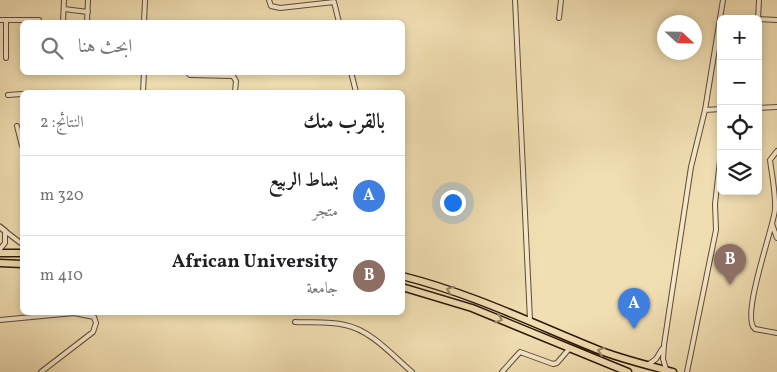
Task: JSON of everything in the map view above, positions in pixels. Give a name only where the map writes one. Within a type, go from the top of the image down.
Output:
[{"type":"highway","points":[[0,253],[20,254]]},
{"type":"highway","points":[[0,263],[20,264]]},
{"type":"highway","points":[[405,277],[448,289],[530,320],[596,349],[670,371]]},
{"type":"highway","points":[[405,288],[472,308],[628,372]]},
{"type":"street","points":[[63,20],[64,0]]},
{"type":"street","points":[[87,20],[88,0]]},
{"type":"street","points":[[144,20],[145,0]]},
{"type":"street","points":[[269,0],[271,6],[280,8],[334,1],[339,20]]},
{"type":"street","points":[[515,0],[530,320]]},
{"type":"street","points":[[559,18],[561,0]]},
{"type":"street","points":[[670,371],[663,359],[664,345],[691,167],[705,110],[723,0]]},
{"type":"street","points":[[759,0],[758,19],[777,20]]},
{"type":"street","points":[[64,9],[88,12]]},
{"type":"street","points":[[0,20],[38,20]]},
{"type":"street","points":[[6,20],[6,58]]},
{"type":"street","points":[[143,90],[144,75]]},
{"type":"street","points":[[190,75],[233,76],[236,81],[235,90]]},
{"type":"street","points":[[352,75],[356,90]]},
{"type":"street","points":[[8,95],[20,94]]},
{"type":"street","points":[[762,108],[777,107]]},
{"type":"street","points":[[705,110],[717,109]]},
{"type":"street","points":[[17,126],[20,138]]},
{"type":"street","points":[[777,152],[770,160],[776,207],[769,229],[763,264],[753,288],[752,323],[755,329],[777,333]]},
{"type":"street","points":[[687,372],[716,230],[717,171]]},
{"type":"street","points":[[772,224],[777,238]]},
{"type":"street","points":[[0,227],[20,242]]},
{"type":"street","points":[[0,249],[5,243],[5,231]]},
{"type":"street","points":[[0,320],[62,315]]},
{"type":"street","points":[[41,372],[93,332],[96,323],[94,317],[81,315]]},
{"type":"street","points":[[295,322],[341,324],[357,329],[412,372]]},
{"type":"street","points":[[648,365],[656,359],[664,345]]},
{"type":"street","points":[[502,372],[520,352],[553,364],[557,363],[569,348]]},
{"type":"place","name":"African University","points":[[730,285]]},
{"type":"place","name":"بساط الربيع","points":[[634,329]]}]
